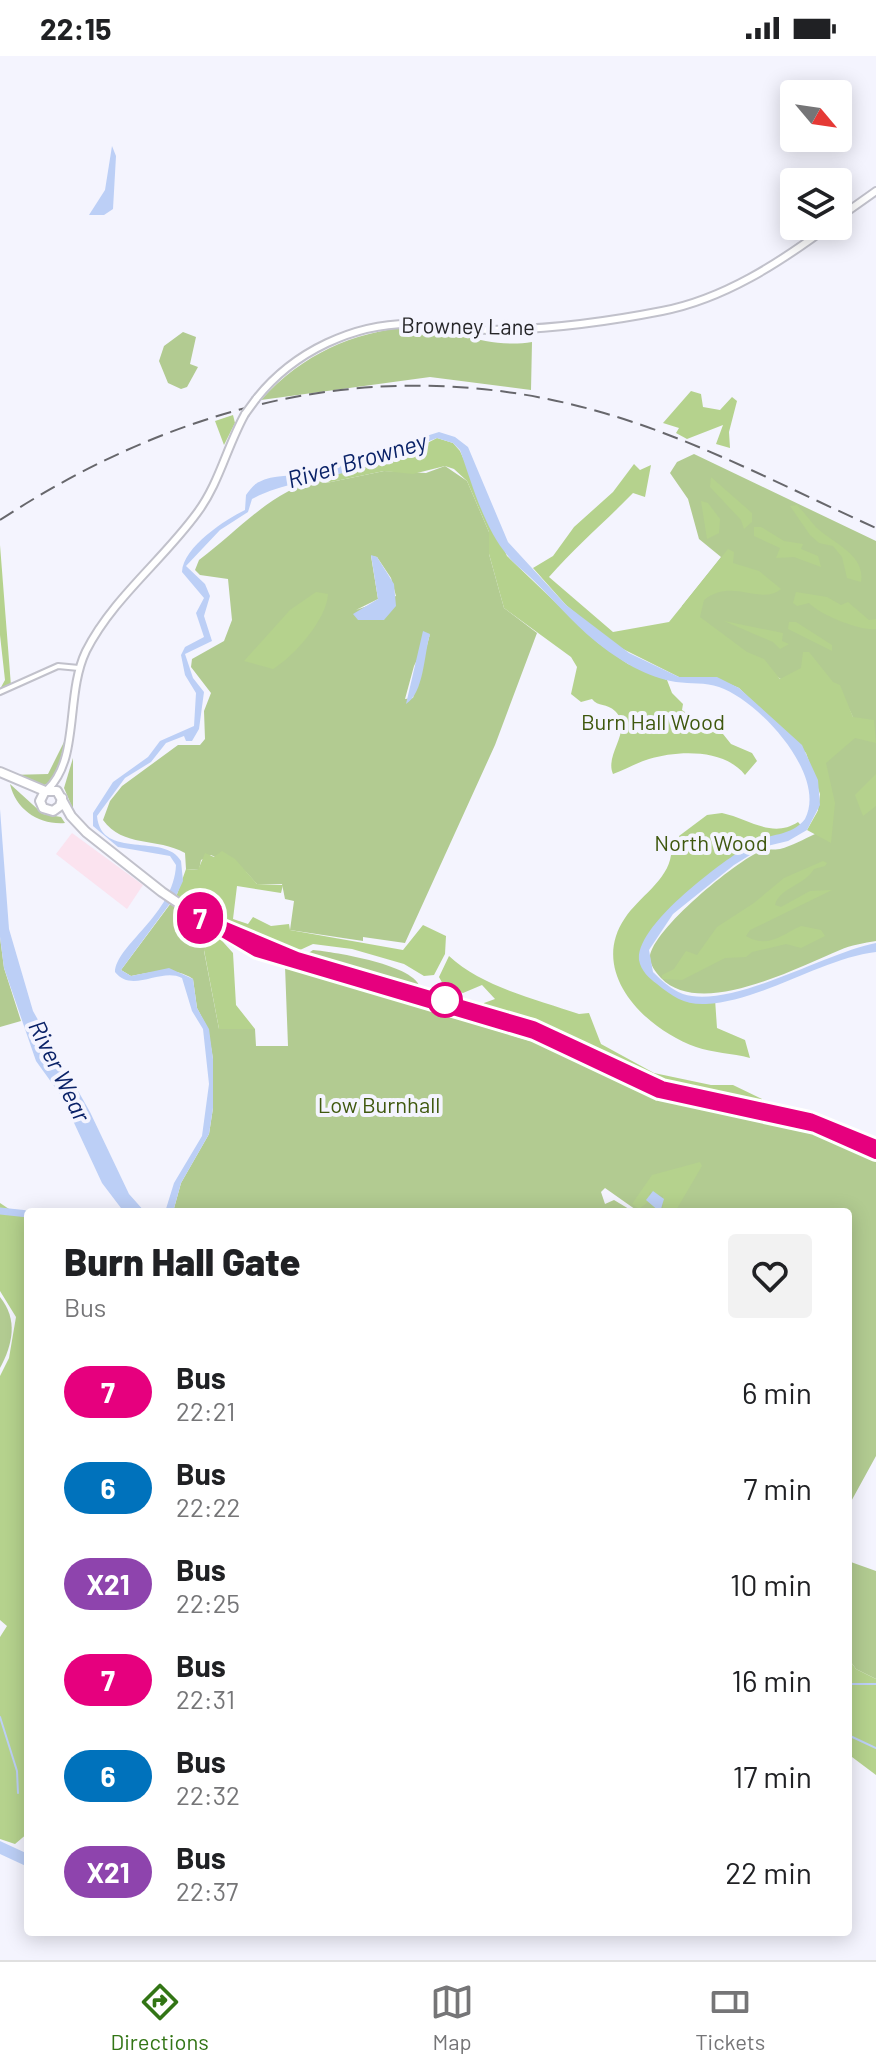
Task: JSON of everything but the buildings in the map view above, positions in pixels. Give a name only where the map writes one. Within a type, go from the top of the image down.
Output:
[{"type":"highway","points":[[0,772],[20,783],[49,811],[57,810],[71,816],[162,892],[236,942],[277,958],[534,1033],[659,1092],[815,1126],[876,1153]]},
{"type":"highway","points":[[20,783],[61,797],[71,816]]},
{"type":"highway","points":[[41,805],[46,790]]},
{"type":"highway","points":[[57,810],[61,797]]},
{"type":"highway","points":[[199,917],[297,958],[533,1027],[662,1087],[810,1119],[876,1146]]},
{"type":"main road","points":[[852,208],[876,191]]},
{"type":"main road","name":"Browney Lane","points":[[61,797],[60,777],[67,757],[71,701],[79,668],[107,616],[196,514],[245,414],[256,399],[297,361],[346,335],[405,324],[488,330],[535,328],[662,311],[734,286],[807,240]]},
{"type":"main road","points":[[46,790],[60,777]]},
{"type":"street","points":[[0,692],[58,666],[79,668]]},
{"type":"shaded area","points":[[72,833],[143,885],[127,909],[56,854]]},
{"type":"green space","points":[[413,326],[501,343],[532,342],[531,390],[430,377],[261,400],[294,370],[330,348],[369,334]]},
{"type":"green space","points":[[183,332],[196,337],[190,364],[198,367],[187,387],[181,389],[168,383],[159,361],[164,346]]},
{"type":"green space","points":[[691,391],[701,394],[703,407],[720,410],[732,397],[737,401],[729,432],[730,448],[716,444],[723,425],[687,439],[676,433],[679,428],[663,423]]},
{"type":"green space","points":[[233,415],[235,423],[224,445],[215,421]]},
{"type":"green space","name":"Burn Hall Wood","points":[[437,438],[453,443],[460,451],[507,556],[598,643],[628,664],[667,680],[672,693],[683,704],[682,710],[711,730],[719,729],[731,744],[752,753],[757,761],[745,775],[726,760],[687,753],[649,759],[613,774],[612,758],[620,734],[620,718],[609,707],[592,699],[581,702],[571,694],[577,667],[571,657],[504,608],[489,554],[489,532],[467,481],[454,469],[445,466],[413,474],[384,471],[326,483],[323,477],[406,454]]},
{"type":"green space","points":[[694,454],[876,541],[876,941],[844,948],[749,986],[724,992],[700,993],[678,989],[661,978],[650,960],[654,945],[679,914],[733,868],[761,851],[784,848],[815,834],[824,763],[858,734],[850,710],[832,689],[803,670],[782,680],[682,606],[721,557],[699,539],[688,499],[670,473],[677,462]]},
{"type":"green space","points":[[634,464],[640,470],[651,465],[645,497],[633,493],[549,577],[613,632],[669,622],[728,549],[734,552],[733,563],[759,571],[781,589],[764,595],[735,591],[714,594],[704,600],[700,617],[747,652],[764,659],[780,679],[801,668],[803,652],[809,652],[833,682],[840,685],[853,717],[874,720],[876,743],[855,738],[826,763],[835,803],[831,843],[807,830],[820,807],[820,794],[806,753],[739,688],[713,677],[679,677],[611,643],[566,605],[533,568],[553,556],[574,527],[613,492]]},
{"type":"green space","points":[[445,466],[467,481],[489,532],[489,554],[504,608],[537,633],[495,745],[405,943],[363,937],[363,941],[290,930],[294,901],[285,899],[282,884],[257,884],[246,872],[211,855],[201,860],[199,870],[186,869],[185,853],[120,835],[103,820],[110,801],[122,786],[178,745],[200,745],[205,739],[204,711],[211,693],[191,667],[192,659],[224,641],[232,620],[228,579],[200,575],[195,570],[199,560],[257,512],[303,484],[323,477],[326,483],[384,471],[426,473]],"holes":[[[371,556],[377,557],[391,578],[396,596],[356,610],[378,599]],[[430,634],[413,698],[405,699],[414,666]]]},
{"type":"green space","points":[[711,477],[752,513],[752,522],[744,529],[741,520],[710,487]]},
{"type":"green space","points":[[701,501],[708,503],[720,519],[719,533],[707,539]]},
{"type":"green space","points":[[797,505],[814,525],[858,563],[861,582],[847,578],[842,557],[833,546],[819,543],[810,535],[790,506]]},
{"type":"green space","points":[[754,527],[761,527],[784,541],[803,544],[801,549],[818,556],[821,567],[794,557],[776,558],[780,548],[754,536]]},
{"type":"green space","points":[[0,545],[11,686],[0,689],[5,680],[0,635]]},
{"type":"green space","points":[[316,592],[328,594],[322,614],[308,636],[290,655],[273,669],[244,661],[290,610]]},
{"type":"green space","points":[[796,592],[827,597],[841,605],[848,602],[869,620],[876,619],[876,629],[840,621],[809,603],[797,606],[793,603]]},
{"type":"green space","points":[[724,621],[783,633],[782,641],[789,644],[780,649],[773,642]]},
{"type":"green space","points":[[789,622],[796,622],[832,645],[832,651],[788,629]]},
{"type":"green space","points":[[65,740],[59,765],[49,783],[42,786],[10,775],[48,774]]},
{"type":"green space","points":[[73,758],[73,809],[64,788]]},
{"type":"green space","points":[[876,774],[876,806],[863,816],[855,795]]},
{"type":"green space","points":[[10,784],[43,814],[61,817],[65,823],[46,821],[30,814],[17,801]]},
{"type":"green space","name":"North Wood","points":[[722,813],[770,828],[779,829],[798,822],[803,828],[794,835],[764,842],[669,912],[646,947],[648,970],[680,997],[715,999],[717,1028],[745,1040],[750,1058],[696,1047],[658,1027],[641,1013],[628,996],[618,978],[613,958],[615,938],[625,918],[659,881],[671,855],[682,855],[684,850],[679,836],[707,815]]},
{"type":"green space","points":[[222,851],[235,859],[257,884],[283,885],[281,893],[237,886],[233,919],[248,924],[253,917],[271,926],[289,924],[290,930],[403,950],[423,925],[446,936],[445,954],[434,975],[424,976],[404,964],[352,949],[313,944],[300,950],[249,935],[176,897],[186,869],[198,870],[205,853],[214,857]]},
{"type":"green space","points":[[823,861],[827,863],[825,866],[814,869],[782,894],[775,905],[781,907],[810,891],[832,890],[750,930],[746,936],[768,941],[801,926],[821,930],[825,936],[801,948],[786,944],[752,952],[746,957],[725,958],[682,980],[662,979],[662,975],[674,969],[686,951],[697,955],[717,927],[754,903],[784,878]]},
{"type":"green space","name":"Low Burnhall","points":[[171,903],[214,932],[204,951],[219,1029],[255,1029],[256,1046],[288,1046],[285,966],[540,1044],[661,1100],[807,1130],[876,1159],[876,1456],[852,1500],[852,1208],[633,1208],[605,1188],[601,1192],[605,1204],[614,1200],[627,1208],[174,1208],[181,1183],[209,1134],[213,1108],[213,1059],[208,1029],[197,1008],[193,979],[170,971],[131,976],[121,970]]},
{"type":"green space","points":[[214,932],[233,953],[236,1005],[255,1029],[219,1029],[204,950]]},
{"type":"green space","points":[[0,937],[4,968],[21,1021],[0,1027]]},
{"type":"green space","points":[[313,950],[391,967],[416,981],[420,989],[304,956]]},
{"type":"green space","points":[[449,956],[477,976],[510,991],[579,1014],[589,1013],[601,1044],[654,1073],[711,1085],[733,1085],[762,1099],[758,1104],[646,1079],[543,1023],[482,1008],[484,1003],[495,999],[482,985],[463,993],[444,986],[439,977]]},
{"type":"green space","points":[[700,1162],[702,1166],[677,1208],[663,1208],[663,1196],[650,1192],[648,1202],[640,1208],[632,1204],[652,1175]]},
{"type":"green space","points":[[0,1203],[12,1211],[24,1212],[24,1836],[15,1844],[0,1839],[0,1637],[7,1626],[0,1620],[0,1376],[9,1358],[16,1317],[0,1291]]},
{"type":"green space","points":[[0,1297],[6,1305],[12,1332],[0,1368]]},
{"type":"green space","points":[[852,1562],[876,1571],[876,1679],[856,1669],[852,1664]]},
{"type":"green space","points":[[852,1664],[856,1669],[876,1679],[876,1775],[852,1757]]},
{"type":"water","points":[[112,146],[116,156],[113,209],[104,215],[89,215],[105,190]]},
{"type":"water","name":"River Browney","points":[[439,432],[455,437],[468,447],[508,542],[566,605],[629,653],[679,677],[717,677],[739,688],[802,745],[818,780],[820,805],[807,830],[788,841],[763,847],[734,865],[673,914],[649,950],[653,972],[683,994],[703,997],[752,987],[876,943],[876,952],[835,962],[727,1001],[692,1003],[663,989],[646,974],[639,960],[642,945],[651,929],[683,895],[721,864],[758,840],[793,829],[805,819],[810,801],[807,782],[785,741],[752,707],[735,695],[714,685],[665,680],[644,672],[613,655],[587,634],[513,562],[500,545],[480,505],[460,450],[453,443],[437,438],[355,469],[274,489],[252,499],[248,512],[220,530],[186,566],[205,584],[210,596],[204,616],[212,641],[185,654],[193,678],[204,692],[199,729],[192,741],[186,741],[184,736],[166,743],[151,762],[125,778],[97,816],[101,830],[110,838],[162,848],[181,861],[183,881],[177,894],[121,970],[131,976],[169,968],[193,979],[197,1008],[209,1029],[213,1059],[213,1108],[209,1134],[181,1183],[174,1208],[166,1208],[174,1183],[202,1136],[209,1084],[203,1029],[192,1011],[182,978],[174,975],[130,981],[115,972],[125,951],[166,899],[176,865],[170,856],[118,847],[93,826],[93,813],[113,782],[148,757],[160,741],[194,726],[196,693],[185,675],[181,655],[185,647],[204,637],[196,613],[204,598],[182,572],[190,553],[217,527],[245,510],[246,495],[259,482],[326,469]]},
{"type":"water","points":[[371,555],[377,557],[394,584],[396,606],[384,620],[358,620],[353,614],[378,599]]},
{"type":"water","points":[[423,631],[430,634],[422,672],[412,699],[406,704]]},
{"type":"water","name":"River Wear","points":[[0,809],[9,929],[33,1011],[90,1112],[129,1194],[141,1208],[121,1208],[102,1183],[62,1097],[36,1061],[4,968],[0,937]]},
{"type":"water","points":[[653,1191],[664,1199],[661,1208],[655,1208],[646,1200]]},
{"type":"water","points":[[0,1841],[24,1852],[24,1865],[0,1854]]},
{"type":"waterway","points":[[0,1211],[24,1214]]},
{"type":"waterway","points":[[852,1684],[876,1684]]},
{"type":"waterway","points":[[0,1717],[17,1771],[18,1793]]},
{"type":"waterway","points":[[852,1737],[876,1748]]},
{"type":"railway","points":[[0,520],[70,478],[141,444],[215,417],[290,398],[367,388],[445,386],[524,395],[639,424],[742,466],[876,528]]},
{"type":"bus line","name":"7","points":[[876,1146],[810,1119],[701,1098],[662,1087],[533,1027],[297,958],[238,936],[199,917],[236,942],[257,951],[534,1033],[644,1087],[687,1101],[815,1126],[876,1153]]}]
